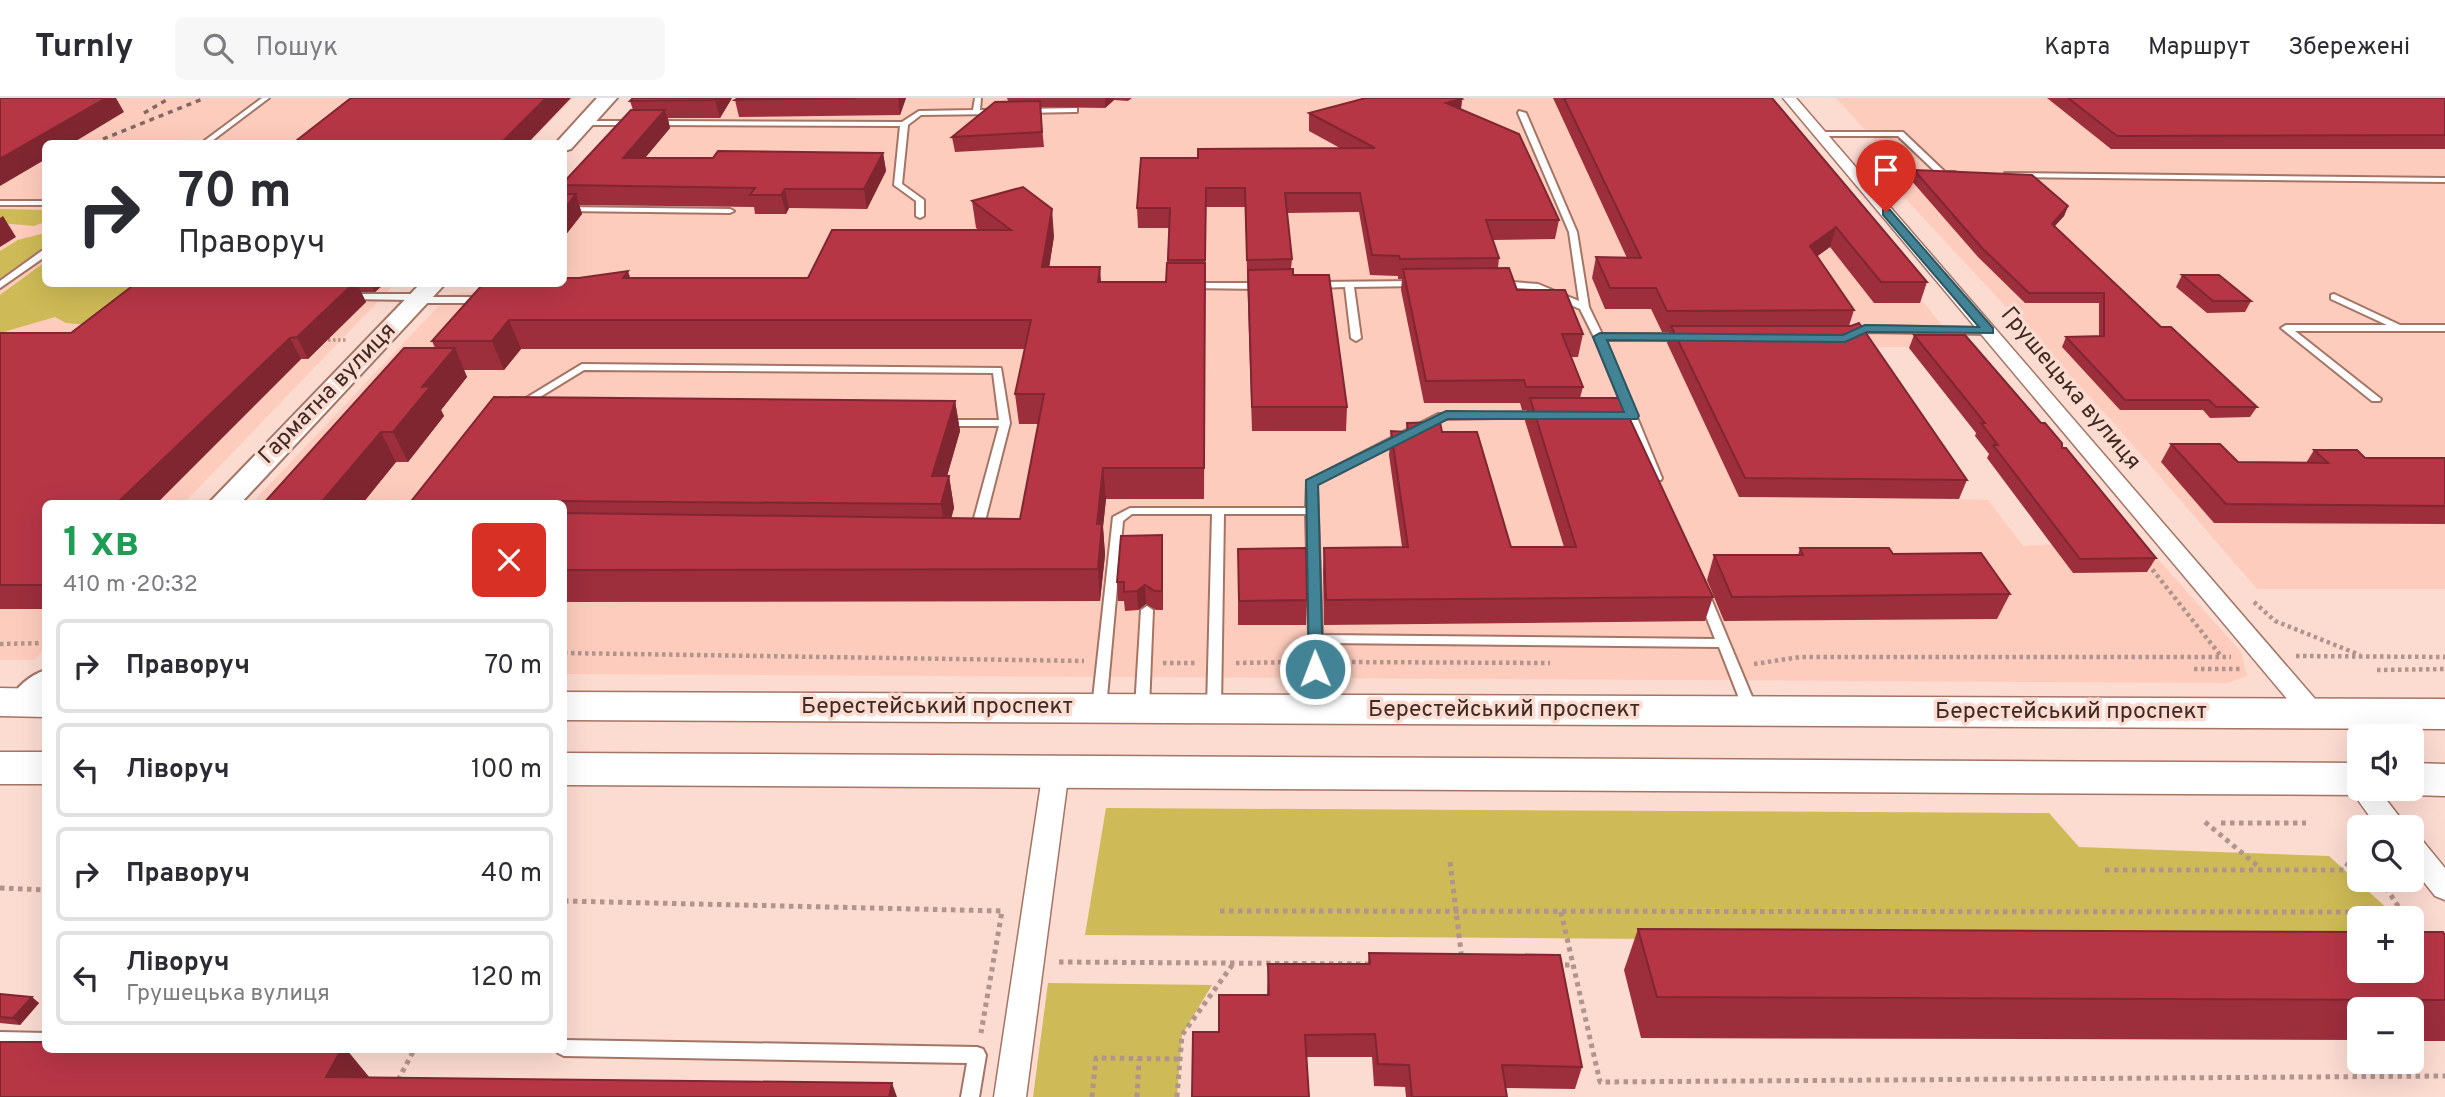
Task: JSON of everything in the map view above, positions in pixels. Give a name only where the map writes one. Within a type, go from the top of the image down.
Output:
[{"type":"main road","name":"Берестейський проспект","points":[[567,706],[2445,713]]},
{"type":"main road","points":[[0,768],[42,768]]},
{"type":"main road","points":[[567,769],[1056,770],[2347,783]]},
{"type":"main road","points":[[2424,779],[2445,780]]},
{"type":"street","points":[[567,142],[608,98]]},
{"type":"street","name":"Грушецька вулиця","points":[[1789,98],[2314,713]]},
{"type":"street","name":"Гарматна вулиця","points":[[227,500],[423,294]]},
{"type":"street","points":[[1010,1097],[1056,770]]},
{"type":"street","points":[[2373,801],[2384,815]]},
{"type":"street","points":[[2424,863],[2445,888]]},
{"type":"lane","points":[[208,140],[266,98]]},
{"type":"lane","points":[[976,112],[978,98]]},
{"type":"lane","points":[[584,123],[904,124],[919,113],[1074,110]]},
{"type":"lane","points":[[1522,113],[1573,232],[1584,307],[1600,337],[1662,493]]},
{"type":"lane","points":[[904,124],[898,185],[920,200],[920,216]]},
{"type":"lane","points":[[1818,134],[1900,134],[1944,174],[1971,174]]},
{"type":"lane","points":[[1999,174],[2445,180]]},
{"type":"lane","points":[[0,203],[42,203]]},
{"type":"lane","points":[[567,209],[730,211]]},
{"type":"lane","points":[[0,285],[42,255]]},
{"type":"lane","points":[[1308,285],[1431,284]]},
{"type":"lane","points":[[1485,284],[1535,286],[1584,307]]},
{"type":"lane","points":[[1183,286],[1280,285]]},
{"type":"lane","points":[[1349,285],[1356,338]]},
{"type":"lane","points":[[336,297],[423,294],[490,300]]},
{"type":"lane","points":[[2334,297],[2399,328]]},
{"type":"lane","points":[[1845,338],[1865,328],[1989,331]]},
{"type":"lane","points":[[2376,399],[2286,328],[2445,328]]},
{"type":"lane","points":[[1600,337],[1695,337]]},
{"type":"lane","points":[[528,418],[513,414],[582,368],[998,370],[1005,423],[974,542],[960,542]]},
{"type":"lane","points":[[1318,709],[1314,639],[1313,482],[1443,416],[1552,415]]},
{"type":"lane","points":[[1619,416],[1632,416]]},
{"type":"lane","points":[[923,422],[1005,423]]},
{"type":"lane","points":[[1099,708],[1117,519],[1130,511],[1312,511]]},
{"type":"lane","points":[[1214,709],[1218,511]]},
{"type":"lane","points":[[1698,583],[1751,711]]},
{"type":"lane","points":[[1142,708],[1147,610]]},
{"type":"lane","points":[[1314,639],[1723,643]]},
{"type":"lane","points":[[0,1040],[42,1041]]},
{"type":"lane","points":[[567,1048],[977,1055],[970,1097]]},
{"type":"path","points":[[328,340],[348,340]]},
{"type":"path","points":[[2252,600],[2275,621],[2328,639],[2361,656],[2445,657]]},
{"type":"path","points":[[0,644],[42,643]]},
{"type":"path","points":[[2194,669],[2240,668]]},
{"type":"path","points":[[2377,670],[2445,669]]},
{"type":"path","points":[[2205,822],[2260,868]]},
{"type":"path","points":[[2221,823],[2306,823]]},
{"type":"path","points":[[1450,862],[1463,964]]},
{"type":"path","points":[[2105,870],[2344,870],[2347,865]]},
{"type":"path","points":[[0,888],[42,890]]},
{"type":"path","points":[[1220,911],[2403,912],[2389,892]]},
{"type":"path","points":[[567,901],[1002,911],[977,1055]]},
{"type":"path","points":[[1562,912],[1600,1082],[2445,1076]]},
{"type":"path","points":[[1050,962],[1382,964]]},
{"type":"path","points":[[1177,1097],[1182,1035],[1234,963]]},
{"type":"path","points":[[1449,964],[1476,964]]},
{"type":"path","points":[[1545,965],[1572,965]]},
{"type":"path","points":[[395,1085],[412,1053]]},
{"type":"path","points":[[1092,1097],[1096,1058],[1180,1059]]},
{"type":"path","points":[[1137,1097],[1139,1059]]},
{"type":"shaded area","points":[[0,98],[573,98],[532,140],[42,140],[42,287],[392,287],[187,500],[42,500],[42,651],[34,660],[0,660]]},
{"type":"shaded area","points":[[644,98],[1763,98],[1959,347],[1858,347],[1959,499],[1988,500],[2023,546],[2140,539],[2241,652],[2247,676],[2227,683],[567,674],[567,500],[255,500],[450,294],[530,287],[567,287],[567,185]]},
{"type":"shaded area","points":[[1836,98],[2445,98],[2445,589],[2257,589],[2114,423],[1890,182],[1909,178]]},
{"type":"shaded area","points":[[0,209],[42,210],[42,223],[34,226],[0,223]]},
{"type":"shaded area","points":[[42,234],[42,251],[0,280],[0,251],[18,240]]},
{"type":"shaded area","points":[[42,264],[42,287],[291,287],[88,325],[66,323],[55,317],[0,333],[0,295]]},
{"type":"shaded area","points":[[1106,808],[2049,813],[2079,847],[2329,856],[2347,872],[2347,892],[2369,892],[2385,906],[2347,906],[2347,944],[1085,935]]},
{"type":"shaded area","points":[[1048,983],[1212,985],[1182,1035],[1177,1097],[1033,1097]]},
{"type":"building","points":[[0,98],[106,98],[0,159]]},
{"type":"building","points":[[351,98],[546,98],[504,140],[297,140]]},
{"type":"building","points":[[633,98],[716,98],[630,101]]},
{"type":"building","points":[[738,98],[856,98],[735,100]]},
{"type":"building","points":[[1366,98],[1460,98],[1462,99],[1446,103],[1519,134],[1559,220],[1486,220],[1499,258],[1400,259],[1399,256],[1372,255],[1360,193],[1285,193],[1292,259],[1247,260],[1245,188],[1206,188],[1205,260],[1168,260],[1170,208],[1137,208],[1141,158],[1198,158],[1198,149],[1375,148],[1309,113]]},
{"type":"building","points":[[1564,98],[1772,98],[1927,282],[1881,282],[1836,227],[1810,246],[1854,310],[1667,311],[1656,288],[1610,288],[1596,257],[1641,258]]},
{"type":"building","points":[[2068,98],[2445,98],[2445,135],[2117,136]]},
{"type":"building","points":[[1040,101],[1042,132],[952,137],[995,102]]},
{"type":"building","points":[[631,110],[665,110],[623,158],[713,158],[718,151],[883,153],[864,189],[785,189],[781,195],[750,195],[755,188],[567,185],[567,179]]},
{"type":"building","points":[[1914,170],[2032,175],[2068,206],[2052,224],[2161,327],[2171,327],[2257,407],[2216,407],[2209,400],[2125,400],[2066,337],[2104,336],[2104,293],[2029,293],[1982,248]]},
{"type":"building","points":[[1023,187],[1052,209],[1042,267],[1100,267],[1098,282],[1166,282],[1167,263],[1205,263],[1204,468],[1103,468],[1097,524],[1102,524],[1098,569],[567,570],[567,513],[1020,519],[1044,394],[1015,394],[1031,320],[509,320],[492,341],[432,341],[480,287],[567,287],[567,278],[628,271],[623,278],[808,278],[832,230],[1011,230],[972,201]]},
{"type":"building","points":[[567,194],[576,194],[567,205]]},
{"type":"building","points":[[1509,268],[1517,290],[1565,290],[1583,334],[1562,334],[1583,387],[1526,387],[1524,380],[1426,381],[1403,269]]},
{"type":"building","points":[[1293,269],[1293,275],[1329,275],[1347,407],[1252,407],[1248,270]]},
{"type":"building","points":[[2182,275],[2219,275],[2251,301],[2213,301]]},
{"type":"building","points":[[131,287],[350,287],[297,337],[290,338],[120,500],[42,500],[42,585],[0,585],[0,333],[71,333]]},
{"type":"building","points":[[1859,323],[1967,480],[1745,478],[1671,326],[1851,326]]},
{"type":"building","points":[[1914,335],[1965,335],[2041,423],[2045,423],[2062,443],[2062,448],[2066,448],[2156,558],[2080,559],[1993,445],[1998,445],[1981,423],[1985,423]]},
{"type":"building","points":[[404,348],[455,348],[422,387],[431,386],[393,432],[381,432],[323,500],[267,500]]},
{"type":"building","points":[[494,397],[955,401],[932,476],[949,476],[941,504],[412,500]]},
{"type":"building","points":[[1530,398],[1620,398],[1713,597],[1326,600],[1324,548],[1408,547],[1391,431],[1408,432],[1407,423],[1440,422],[1442,432],[1477,432],[1511,547],[1576,547]]},
{"type":"building","points":[[2171,444],[2220,444],[2238,462],[2328,463],[2314,450],[2357,450],[2365,458],[2445,458],[2445,506],[2226,504]]},
{"type":"building","points":[[1162,535],[1162,591],[1155,591],[1145,585],[1137,591],[1124,592],[1124,582],[1117,582],[1121,536]]},
{"type":"building","points":[[1306,548],[1307,600],[1239,601],[1238,549]]},
{"type":"building","points":[[1800,548],[1889,548],[1893,554],[1981,553],[2010,594],[1732,597],[1714,555],[1803,555]]},
{"type":"building","points":[[1638,929],[2347,932],[2347,983],[2424,983],[2424,932],[2443,932],[2445,935],[2445,1000],[2424,1000],[2424,997],[2347,997],[2347,1000],[1657,997]]},
{"type":"building","points":[[1369,953],[1560,955],[1582,1067],[1502,1065],[1507,1097],[1412,1097],[1409,1065],[1378,1064],[1375,1034],[1305,1035],[1309,1097],[1192,1097],[1193,1032],[1219,1032],[1219,995],[1269,995],[1268,964],[1370,964]]},
{"type":"building","points":[[0,994],[32,997],[13,1018],[0,1017]]},
{"type":"building","points":[[0,1042],[42,1042],[42,1053],[339,1053],[326,1077],[892,1083],[889,1097],[0,1097]]},
{"type":"railway","points":[[144,113],[170,98]]},
{"type":"railway","points":[[103,139],[205,98]]},
{"type":"route","points":[[1315,669],[1311,483],[1446,415],[1632,416],[1600,337],[1845,338],[1865,328],[1989,331],[1886,212]]}]
